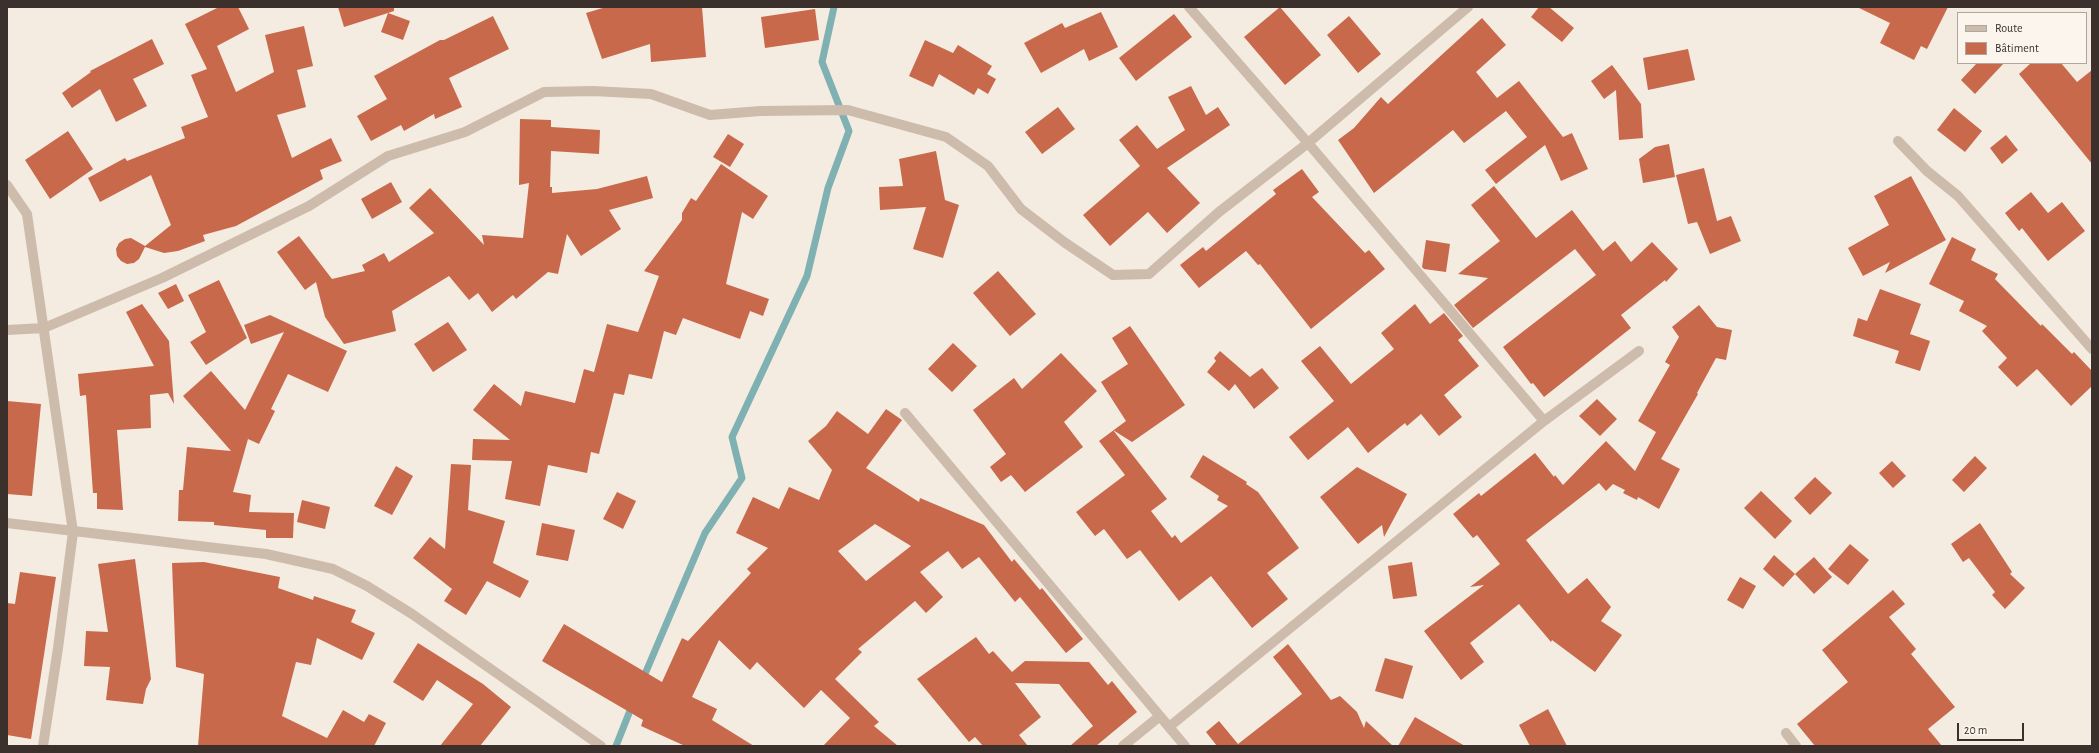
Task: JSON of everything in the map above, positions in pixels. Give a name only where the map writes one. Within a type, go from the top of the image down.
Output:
[{"type":"street","points":[[1189,7],[1308,143],[1544,421]]},
{"type":"street","points":[[7,330],[44,328],[162,278],[309,206],[388,156],[465,132],[544,92],[593,91],[651,94],[710,115],[760,111],[848,110],[946,137],[988,166],[1021,209],[1064,242],[1113,275],[1148,274],[1220,212],[1308,143],[1468,7]]},
{"type":"street","points":[[1898,141],[1927,171],[1958,196],[2092,349]]},
{"type":"street","points":[[7,185],[27,214],[72,532],[58,648],[43,746]]},
{"type":"street","points":[[1169,727],[1544,421],[1639,351]]},
{"type":"street","points":[[905,413],[1185,746]]},
{"type":"street","points":[[7,523],[72,532],[266,554],[333,569],[367,586],[412,614],[601,746]]},
{"type":"street","points":[[1123,746],[1160,716]]},
{"type":"street","points":[[1786,733],[1796,746]]},
{"type":"building","points":[[219,7],[238,7],[249,29],[217,46],[236,92],[274,72],[265,35],[304,26],[313,66],[297,70],[306,107],[277,115],[292,158],[331,138],[342,161],[320,170],[323,179],[236,226],[203,235],[205,241],[178,251],[164,253],[145,247],[139,259],[134,263],[127,264],[121,261],[117,256],[116,249],[119,243],[125,239],[131,238],[145,246],[171,225],[151,175],[100,202],[88,178],[125,158],[127,161],[185,138],[181,127],[208,117],[191,75],[207,69],[185,24]]},
{"type":"building","points":[[338,7],[394,7],[394,11],[344,27]]},
{"type":"building","points":[[606,7],[702,7],[706,57],[651,62],[650,44],[602,59],[586,13]]},
{"type":"building","points":[[1280,7],[1321,55],[1285,85],[1244,37]]},
{"type":"building","points":[[1539,7],[1549,7],[1574,28],[1562,42],[1531,17]]},
{"type":"building","points":[[1857,7],[1948,7],[1927,49],[1921,46],[1914,60],[1880,43],[1890,23]]},
{"type":"building","points":[[815,9],[819,40],[765,48],[761,17]]},
{"type":"building","points":[[1101,12],[1118,47],[1089,61],[1084,49],[1041,73],[1024,43],[1062,23],[1065,28]]},
{"type":"building","points":[[388,13],[410,21],[403,40],[381,32]]},
{"type":"building","points":[[1174,14],[1192,37],[1136,81],[1119,58]]},
{"type":"building","points":[[493,16],[509,49],[449,78],[462,107],[435,119],[434,114],[404,131],[401,125],[371,141],[357,116],[387,99],[374,76],[440,40],[444,40]]},
{"type":"building","points":[[1349,16],[1381,54],[1358,73],[1327,35]]},
{"type":"building","points":[[1482,18],[1506,45],[1476,72],[1497,98],[1519,81],[1563,137],[1572,133],[1588,169],[1561,181],[1545,145],[1496,184],[1485,170],[1527,137],[1506,111],[1464,143],[1453,130],[1374,193],[1338,140],[1354,128],[1381,97],[1388,104]]},
{"type":"building","points":[[152,39],[164,64],[133,79],[147,106],[116,122],[100,89],[72,108],[62,93],[91,72],[90,71]]},
{"type":"building","points":[[925,40],[953,53],[958,45],[992,66],[987,74],[996,79],[988,94],[978,88],[974,95],[939,74],[933,87],[909,76]]},
{"type":"building","points":[[1688,49],[1695,80],[1648,90],[1643,58]]},
{"type":"building","points":[[1976,64],[2003,64],[1975,94],[1961,80]]},
{"type":"building","points":[[2030,64],[2062,64],[2077,82],[2092,70],[2092,164],[2019,74]]},
{"type":"building","points":[[1612,65],[1641,104],[1643,138],[1619,140],[1616,90],[1604,99],[1591,81]]},
{"type":"building","points":[[1191,86],[1206,115],[1218,107],[1230,125],[1167,168],[1200,203],[1167,233],[1148,212],[1110,246],[1083,215],[1140,166],[1119,140],[1137,125],[1157,149],[1185,130],[1168,97]]},
{"type":"building","points":[[1058,107],[1075,129],[1042,154],[1025,132]]},
{"type":"building","points":[[1954,108],[1982,131],[1965,152],[1937,130]]},
{"type":"building","points":[[520,119],[551,120],[551,127],[600,130],[599,154],[551,151],[550,187],[552,187],[552,193],[597,189],[647,176],[653,198],[609,210],[621,229],[581,256],[567,234],[558,274],[548,272],[516,299],[513,295],[492,312],[478,293],[469,300],[449,276],[392,311],[396,331],[344,344],[325,317],[316,282],[305,290],[277,252],[299,236],[332,279],[365,271],[362,265],[384,253],[389,262],[434,233],[409,208],[430,188],[484,245],[482,235],[523,238],[529,183],[519,185]]},
{"type":"building","points":[[68,131],[93,169],[50,199],[25,160]]},
{"type":"building","points":[[728,134],[744,144],[730,167],[713,157]]},
{"type":"building","points":[[2006,135],[2018,150],[2002,164],[1990,148]]},
{"type":"building","points":[[1669,144],[1675,177],[1643,183],[1639,159],[1655,147]]},
{"type":"building","points":[[936,151],[945,200],[959,205],[943,258],[913,249],[926,207],[880,210],[879,187],[903,186],[899,159]]},
{"type":"building","points":[[721,164],[768,196],[753,219],[742,212],[726,284],[769,299],[763,316],[750,311],[740,339],[683,318],[676,335],[664,331],[652,379],[629,374],[624,395],[614,393],[599,454],[591,452],[587,473],[548,465],[540,506],[505,499],[512,461],[472,460],[473,439],[510,440],[473,410],[494,384],[521,406],[525,391],[575,403],[584,369],[594,372],[607,324],[638,332],[659,276],[644,271],[682,220],[682,213],[691,198],[696,201]]},
{"type":"building","points":[[1704,168],[1717,221],[1731,216],[1741,241],[1710,254],[1697,222],[1688,224],[1676,175]]},
{"type":"building","points":[[1302,169],[1319,192],[1312,197],[1365,253],[1369,250],[1385,269],[1311,329],[1260,264],[1258,265],[1246,251],[1199,288],[1180,265],[1203,247],[1206,251],[1276,194],[1273,190]]},
{"type":"building","points":[[1911,176],[1946,240],[1885,273],[1890,262],[1863,276],[1848,248],[1889,225],[1874,196]]},
{"type":"building","points":[[391,182],[402,202],[372,219],[361,199]]},
{"type":"building","points":[[1494,186],[1536,238],[1572,210],[1603,251],[1615,241],[1631,262],[1652,242],[1678,269],[1666,282],[1665,280],[1621,315],[1631,328],[1544,397],[1533,383],[1531,384],[1503,347],[1596,275],[1575,249],[1473,328],[1454,305],[1488,278],[1458,274],[1500,241],[1471,205]]},
{"type":"building","points":[[2031,192],[2048,213],[2062,202],[2085,231],[2048,261],[2022,228],[2019,231],[2005,213]]},
{"type":"building","points":[[1952,237],[1976,249],[1971,260],[1998,274],[1995,279],[2041,326],[2042,324],[2072,354],[2074,352],[2092,371],[2092,386],[2071,406],[2037,369],[2017,387],[1998,367],[2007,358],[1982,331],[1987,326],[1959,311],[1964,301],[1929,284]]},
{"type":"building","points":[[1426,240],[1450,244],[1446,272],[1424,269],[1422,267]]},
{"type":"building","points":[[998,271],[1036,314],[1010,336],[973,293]]},
{"type":"building","points":[[219,280],[247,338],[206,365],[190,342],[206,332],[188,295]]},
{"type":"building","points":[[176,284],[184,301],[168,309],[158,293]]},
{"type":"building","points":[[1880,289],[1921,304],[1910,334],[1930,341],[1920,371],[1895,363],[1899,351],[1853,336],[1858,318],[1867,321]]},
{"type":"building","points":[[142,304],[169,341],[174,404],[168,393],[150,395],[151,428],[117,430],[123,510],[97,509],[97,493],[93,493],[86,395],[80,396],[78,374],[154,366],[126,312]]},
{"type":"building","points":[[1415,304],[1430,324],[1444,313],[1463,336],[1458,340],[1479,366],[1444,395],[1462,417],[1439,436],[1421,414],[1407,426],[1405,423],[1368,453],[1348,427],[1308,460],[1289,437],[1334,401],[1301,361],[1320,346],[1351,384],[1394,349],[1381,333]]},
{"type":"building","points":[[1699,305],[1717,327],[1732,330],[1726,360],[1716,358],[1697,393],[1698,394],[1661,459],[1680,469],[1659,509],[1638,497],[1637,500],[1623,493],[1625,490],[1613,484],[1606,491],[1599,483],[1526,540],[1568,594],[1587,578],[1611,607],[1601,621],[1622,635],[1595,672],[1552,640],[1551,642],[1519,604],[1470,643],[1484,662],[1461,680],[1424,631],[1484,585],[1470,587],[1500,564],[1477,535],[1473,538],[1453,514],[1479,493],[1481,496],[1535,453],[1554,477],[1555,475],[1563,485],[1606,441],[1635,471],[1656,432],[1638,421],[1670,365],[1665,362],[1679,337],[1672,327]]},
{"type":"building","points":[[270,315],[347,351],[328,392],[288,374],[271,409],[275,411],[259,444],[248,439],[233,492],[251,495],[249,512],[294,513],[293,538],[266,538],[266,530],[214,525],[214,522],[178,521],[179,490],[183,490],[187,447],[231,451],[183,396],[211,371],[245,410],[284,332],[251,344],[244,325]]},
{"type":"building","points":[[448,322],[467,350],[433,372],[414,344]]},
{"type":"building","points":[[1130,326],[1185,405],[1132,442],[1113,430],[1126,421],[1101,382],[1128,364],[1112,338]]},
{"type":"building","points":[[953,343],[977,366],[952,392],[928,369]]},
{"type":"building","points":[[1220,351],[1250,377],[1262,368],[1279,388],[1254,409],[1235,384],[1229,391],[1207,372],[1216,361],[1214,358]]},
{"type":"building","points":[[1061,353],[1097,391],[1064,422],[1083,447],[1025,492],[1011,475],[1001,482],[990,467],[1006,454],[973,410],[1014,378],[1022,389]]},
{"type":"building","points":[[1597,399],[1617,419],[1600,436],[1579,416]]},
{"type":"building","points":[[7,401],[41,404],[32,496],[7,494]]},
{"type":"building","points":[[886,409],[902,420],[866,468],[919,502],[920,498],[984,525],[1012,562],[1014,559],[1040,590],[1042,588],[1083,639],[1066,653],[1020,597],[1015,602],[979,557],[962,569],[948,551],[920,572],[943,597],[926,613],[915,601],[858,649],[862,652],[835,679],[879,722],[874,726],[898,746],[823,746],[850,718],[821,690],[804,708],[757,662],[750,670],[719,640],[692,697],[717,709],[712,720],[754,746],[685,746],[641,726],[643,720],[542,661],[564,624],[662,682],[682,638],[688,641],[751,573],[747,569],[768,548],[736,533],[753,497],[779,509],[789,487],[819,500],[832,470],[808,441],[826,426],[837,411],[868,434]],"holes":[[[875,524],[911,546],[866,581],[838,551]]]},
{"type":"building","points":[[1113,430],[1167,499],[1151,511],[1172,538],[1175,535],[1181,543],[1228,506],[1217,500],[1219,496],[1190,477],[1203,455],[1247,482],[1246,484],[1258,492],[1299,548],[1267,573],[1288,599],[1252,628],[1211,576],[1179,601],[1140,550],[1127,559],[1104,529],[1095,536],[1076,512],[1125,475],[1099,441]]},
{"type":"building","points":[[1975,456],[1987,468],[1964,492],[1952,480]]},
{"type":"building","points":[[1892,461],[1906,476],[1893,488],[1879,473]]},
{"type":"building","points":[[451,464],[471,465],[468,510],[505,521],[493,563],[529,581],[520,598],[487,581],[466,615],[444,601],[452,589],[413,558],[430,537],[445,549]]},
{"type":"building","points":[[396,466],[413,476],[392,515],[374,506]]},
{"type":"building","points":[[1357,467],[1407,494],[1384,537],[1382,525],[1358,544],[1320,497]]},
{"type":"building","points":[[1815,477],[1832,493],[1810,515],[1794,498]]},
{"type":"building","points":[[1761,491],[1792,521],[1775,539],[1744,508]]},
{"type":"building","points":[[617,492],[636,501],[623,529],[603,519]]},
{"type":"building","points":[[302,500],[330,507],[325,529],[297,522]]},
{"type":"building","points":[[542,523],[575,530],[568,561],[536,555]]},
{"type":"building","points":[[1980,523],[2012,572],[2010,574],[2025,588],[2005,609],[1992,595],[1995,592],[1969,558],[1963,562],[1951,544]]},
{"type":"building","points":[[1850,544],[1869,560],[1848,585],[1828,569]]},
{"type":"building","points":[[1774,555],[1795,574],[1783,587],[1763,569]]},
{"type":"building","points":[[1814,557],[1832,577],[1814,594],[1795,574]]},
{"type":"building","points":[[135,559],[151,679],[146,689],[143,704],[106,700],[110,667],[84,666],[86,631],[108,632],[98,564]]},
{"type":"building","points":[[204,562],[280,577],[278,588],[313,600],[314,596],[356,610],[351,622],[375,633],[362,660],[317,638],[311,665],[296,662],[282,716],[327,738],[343,710],[364,722],[369,714],[386,723],[374,746],[198,746],[204,674],[176,667],[172,563]]},
{"type":"building","points":[[1412,562],[1417,596],[1393,599],[1388,566]]},
{"type":"building","points":[[20,572],[56,577],[31,739],[7,735],[7,603],[15,604]]},
{"type":"building","points":[[1740,577],[1756,586],[1743,609],[1727,600]]},
{"type":"building","points":[[1893,590],[1905,604],[1889,617],[1916,649],[1911,654],[1955,707],[1928,729],[1942,746],[1815,746],[1797,724],[1848,682],[1822,650]]},
{"type":"building","points":[[976,637],[989,654],[993,651],[1012,672],[1025,661],[1089,662],[1108,685],[1112,681],[1137,712],[1096,746],[1070,746],[1093,726],[1059,684],[1015,683],[1041,717],[1019,735],[1028,746],[983,746],[975,737],[969,742],[917,679]]},
{"type":"building","points":[[418,643],[483,684],[511,707],[480,746],[440,746],[473,704],[437,680],[423,701],[393,682]]},
{"type":"building","points":[[1288,644],[1331,700],[1340,696],[1357,712],[1364,728],[1366,721],[1393,746],[1217,746],[1206,732],[1219,721],[1238,744],[1302,694],[1273,657]]},
{"type":"building","points":[[1385,658],[1413,666],[1403,699],[1375,691]]},
{"type":"building","points":[[1548,709],[1567,746],[1530,746],[1519,725]]},
{"type":"building","points":[[1415,717],[1465,746],[1398,746]]},
{"type":"waterway","points":[[642,681],[705,533],[742,478],[732,437],[807,276],[828,188],[849,131],[822,62],[834,7]]},
{"type":"waterway","points":[[616,746],[633,703]]}]
